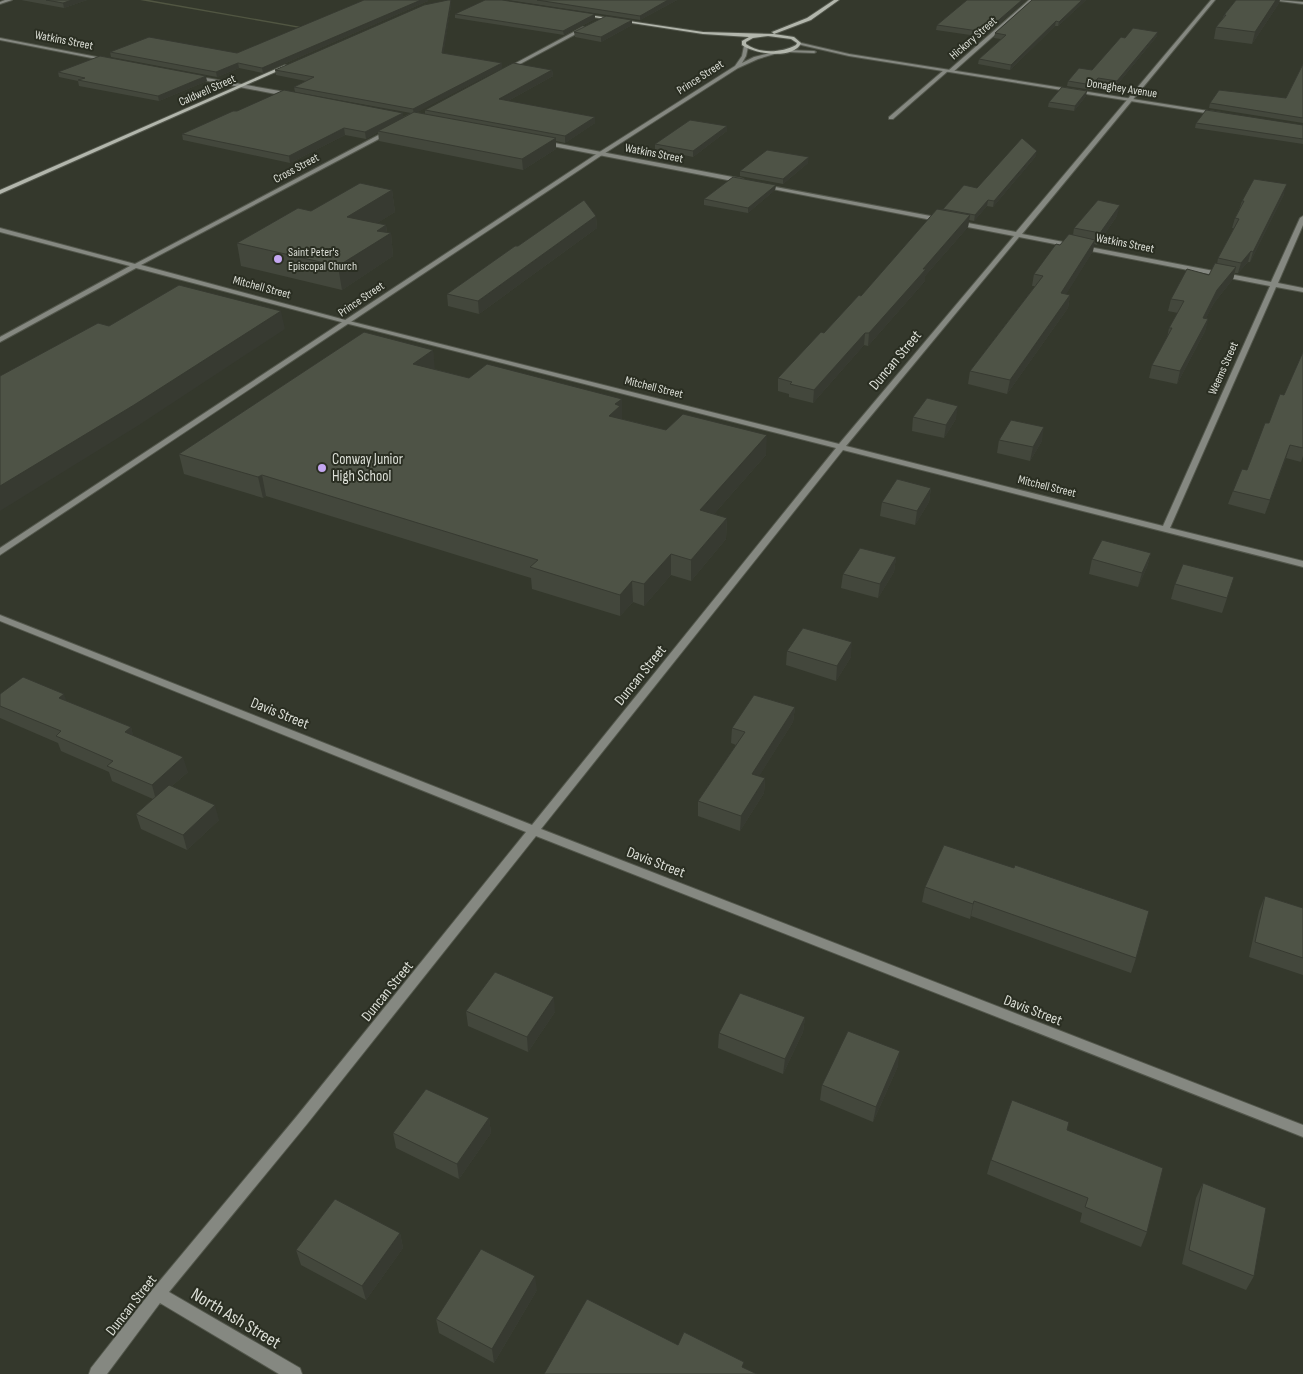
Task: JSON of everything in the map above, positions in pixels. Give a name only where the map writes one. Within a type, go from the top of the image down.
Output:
[{"type":"main road","points":[[431,2],[458,0]]},
{"type":"main road","points":[[768,35],[809,19],[837,0]]},
{"type":"main road","points":[[574,14],[704,33],[760,36]]},
{"type":"main road","points":[[704,33],[760,51],[788,51],[798,46],[797,32],[809,19]]},
{"type":"main road","points":[[745,45],[747,39],[768,35],[785,36],[798,42]]},
{"type":"main road","name":"Caldwell Street","points":[[0,192],[296,62]]},
{"type":"street","points":[[0,3],[10,0]]},
{"type":"street","name":"Hickory Street","points":[[892,118],[1032,0]]},
{"type":"street","name":"Duncan Street","points":[[97,1374],[158,1294],[302,1120],[842,446],[1214,0]]},
{"type":"street","points":[[1279,0],[1303,3]]},
{"type":"street","points":[[500,72],[604,18]]},
{"type":"street","name":"Watkins Street","points":[[0,40],[116,62]]},
{"type":"street","name":"Donaghey Avenue","points":[[798,42],[849,55],[1227,115]]},
{"type":"street","name":"Prince Street","points":[[736,67],[744,56],[745,45]]},
{"type":"street","name":"Donaghey Avenue","points":[[788,51],[849,55]]},
{"type":"street","name":"Prince Street","points":[[0,552],[600,154],[736,67],[764,55],[779,52]]},
{"type":"street","points":[[192,76],[299,96]]},
{"type":"street","name":"Cross Street","points":[[0,340],[397,127]]},
{"type":"street","name":"Watkins Street","points":[[541,143],[746,182]]},
{"type":"street","name":"Watkins Street","points":[[756,184],[1020,233],[1303,290]]},
{"type":"street","name":"Weems Street","points":[[1166,528],[1303,218]]},
{"type":"street","name":"Mitchell Street","points":[[0,230],[347,322],[1303,564]]},
{"type":"street","name":"Davis Street","points":[[0,618],[535,831],[1303,1131]]},
{"type":"street","name":"North Ash Street","points":[[158,1294],[294,1374]]},
{"type":"building","points":[[46,0],[72,0],[63,3]]},
{"type":"building","points":[[364,0],[421,0],[262,68],[238,63],[216,72],[110,52],[149,37],[237,53]]},
{"type":"building","points":[[451,0],[442,53],[502,63],[413,109],[294,87],[314,77],[275,70],[424,5]]},
{"type":"building","points":[[485,0],[502,0],[595,14],[563,31],[455,14]]},
{"type":"building","points":[[537,0],[668,0],[640,16]]},
{"type":"building","points":[[967,0],[1022,0],[985,32],[937,25]]},
{"type":"building","points":[[1032,0],[1082,0],[1059,22],[1056,21],[1011,65],[979,59],[1006,35],[995,33]]},
{"type":"building","points":[[1236,0],[1276,0],[1255,32],[1216,27]]},
{"type":"building","points":[[606,16],[632,20],[601,37],[574,32]]},
{"type":"building","points":[[1133,28],[1158,32],[1117,81],[1098,78],[1092,85],[1068,81],[1079,68],[1092,70],[1121,37],[1125,38]]},
{"type":"building","points":[[100,56],[206,76],[158,96],[78,80],[85,78],[58,72]]},
{"type":"building","points":[[513,63],[552,70],[499,99],[595,117],[565,136],[425,110]]},
{"type":"building","points":[[1303,64],[1303,118],[1210,103],[1219,90],[1286,98]]},
{"type":"building","points":[[1062,87],[1087,91],[1075,106],[1049,102]]},
{"type":"building","points":[[284,90],[403,113],[365,132],[344,128],[289,156],[182,134]]},
{"type":"building","points":[[1206,110],[1303,125],[1303,139],[1196,123]]},
{"type":"building","points":[[414,112],[556,138],[522,159],[378,131]]},
{"type":"building","points":[[690,120],[727,126],[693,151],[655,144]]},
{"type":"building","points":[[1022,138],[1037,151],[994,201],[988,200],[975,215],[943,209],[964,185],[977,188]]},
{"type":"building","points":[[767,150],[809,157],[783,179],[740,171]]},
{"type":"building","points":[[733,177],[776,185],[748,208],[704,199]]},
{"type":"building","points":[[1254,179],[1287,184],[1253,252],[1251,251],[1241,263],[1218,258],[1239,219],[1235,218]]},
{"type":"building","points":[[360,183],[392,190],[347,217],[386,225],[377,231],[391,233],[338,266],[237,243],[298,208],[311,211]]},
{"type":"building","points":[[584,200],[596,216],[478,301],[447,294],[515,246],[518,246]]},
{"type":"building","points":[[1098,200],[1120,205],[1100,233],[1074,228]]},
{"type":"building","points":[[937,209],[970,215],[923,269],[926,269],[869,333],[865,333],[814,390],[790,384],[792,382],[778,378],[821,332],[824,333],[859,295],[861,296]]},
{"type":"building","points":[[1069,234],[1095,240],[1061,293],[1070,295],[1010,380],[970,371],[1043,276],[1034,274],[1056,244],[1060,245]]},
{"type":"building","points":[[1215,263],[1236,267],[1217,290],[1203,318],[1208,319],[1180,371],[1152,365],[1184,301],[1171,299],[1187,269],[1209,275]]},
{"type":"building","points":[[179,285],[281,311],[134,405],[0,486],[0,376],[98,323],[109,326]]},
{"type":"building","points":[[364,332],[433,350],[413,364],[469,378],[487,364],[622,399],[615,404],[620,406],[609,416],[666,430],[683,414],[767,435],[700,510],[727,518],[691,560],[671,554],[644,584],[632,581],[620,595],[530,567],[538,560],[262,475],[258,477],[179,454]]},
{"type":"building","points":[[1303,352],[1303,448],[1290,445],[1270,500],[1233,491],[1242,469],[1247,470],[1265,423],[1269,423],[1280,394],[1284,395]]},
{"type":"building","points":[[927,398],[958,406],[946,425],[913,417]]},
{"type":"building","points":[[1011,420],[1044,427],[1033,447],[999,440]]},
{"type":"building","points":[[897,479],[931,488],[917,511],[882,502]]},
{"type":"building","points":[[1102,540],[1151,553],[1142,573],[1092,559]]},
{"type":"building","points":[[860,548],[896,557],[880,584],[843,574]]},
{"type":"building","points":[[1183,564],[1234,577],[1227,598],[1175,584]]},
{"type":"building","points":[[803,628],[852,642],[837,666],[787,651]]},
{"type":"building","points":[[23,677],[64,694],[59,698],[131,727],[125,732],[183,757],[152,785],[107,766],[113,761],[56,736],[61,731],[0,706],[0,694]]},
{"type":"building","points":[[754,695],[795,707],[752,774],[765,778],[741,816],[698,801],[745,732],[732,728]]},
{"type":"building","points":[[169,785],[215,805],[183,835],[136,814]]},
{"type":"building","points":[[944,845],[1014,868],[1015,865],[1149,911],[1136,958],[974,901],[973,904],[925,887]]},
{"type":"building","points":[[1265,896],[1303,908],[1303,958],[1255,942]]},
{"type":"building","points":[[495,972],[554,997],[527,1037],[466,1011]]},
{"type":"building","points":[[740,993],[805,1017],[785,1059],[719,1033]]},
{"type":"building","points":[[848,1031],[900,1051],[876,1107],[822,1085]]},
{"type":"building","points":[[426,1089],[489,1118],[457,1164],[393,1133]]},
{"type":"building","points":[[1012,1100],[1069,1122],[1067,1130],[1163,1168],[1147,1232],[1085,1207],[1088,1198],[991,1160]]},
{"type":"building","points":[[1203,1183],[1266,1208],[1254,1276],[1189,1250]]},
{"type":"building","points":[[335,1199],[400,1233],[362,1286],[296,1250]]},
{"type":"building","points":[[481,1249],[535,1276],[492,1349],[436,1319]]},
{"type":"building","points":[[587,1299],[678,1345],[684,1332],[744,1362],[742,1367],[757,1374],[544,1374]]},
{"type":"waterway","points":[[142,0],[311,29]]},
{"type":"place","name":"Saint Peter's Episcopal Church","points":[[278,259]]},
{"type":"place","name":"Conway Junior High School","points":[[322,468]]}]
